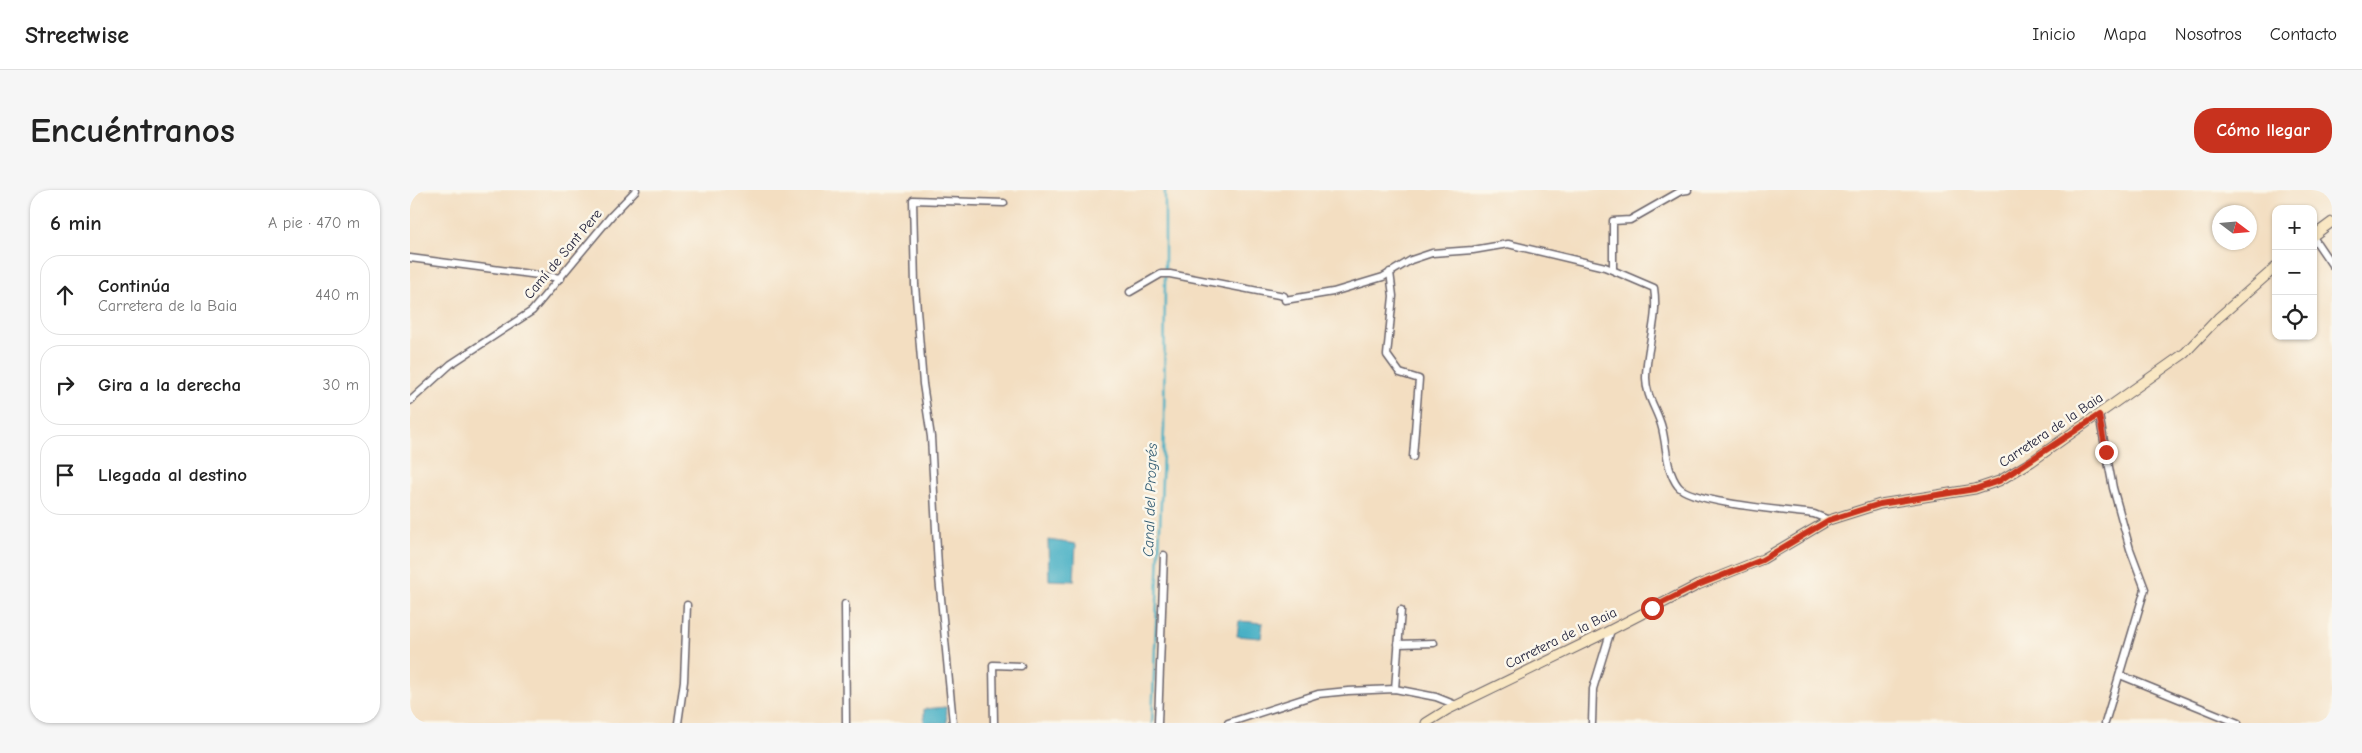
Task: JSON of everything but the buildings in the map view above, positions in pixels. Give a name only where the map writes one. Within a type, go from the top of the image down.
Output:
[{"type":"main road","points":[[2317,234],[2332,222]]},
{"type":"main road","name":"Carretera de la Baia","points":[[1426,723],[1456,705],[1698,585],[1762,560],[1829,520],[1880,504],[1975,489],[1999,481],[2099,415],[2185,353],[2218,318],[2272,271]]},
{"type":"street","name":"Camí de Sant Pere","points":[[410,401],[450,364],[532,311],[612,215],[636,190]]},
{"type":"street","points":[[1613,270],[1613,221],[1630,220],[1681,191],[1688,190]]},
{"type":"street","points":[[954,723],[938,567],[931,437],[923,384],[915,285],[913,200],[1004,203]]},
{"type":"street","points":[[2317,243],[2332,265]]},
{"type":"street","points":[[1130,292],[1161,274],[1170,274],[1285,298],[1333,292],[1383,277],[1411,260],[1432,253],[1473,250],[1508,244],[1613,270],[1654,288],[1657,306],[1646,378],[1649,396],[1662,426],[1671,474],[1680,489],[1702,498],[1814,514],[1829,520]]},
{"type":"street","points":[[410,258],[561,278]]},
{"type":"street","points":[[1390,272],[1393,296],[1387,355],[1400,373],[1419,379],[1413,457]]},
{"type":"street","points":[[2099,415],[2113,488],[2130,549],[2145,589],[2105,723]]},
{"type":"street","points":[[1158,723],[1164,555]]},
{"type":"street","points":[[845,604],[846,723]]},
{"type":"street","points":[[678,723],[684,681],[687,605]]},
{"type":"street","points":[[1396,689],[1401,610]]},
{"type":"street","points":[[1592,723],[1593,689],[1610,630]]},
{"type":"street","points":[[1398,644],[1434,643]]},
{"type":"street","points":[[994,723],[992,664],[1021,666]]},
{"type":"street","points":[[2120,676],[2238,723]]},
{"type":"street","points":[[1228,723],[1318,694],[1396,689],[1436,698],[1456,705]]},
{"type":"water","points":[[1048,540],[1076,544],[1074,581],[1049,580]]},
{"type":"water","points":[[1239,621],[1263,623],[1261,638],[1237,636]]},
{"type":"water","points":[[946,707],[947,723],[924,723],[924,709]]},
{"type":"waterway","name":"Canal del Progrés","points":[[1165,190],[1165,271]]},
{"type":"waterway","name":"Canal del Progrés","points":[[1152,723],[1164,429],[1165,277]]},
{"type":"route","points":[[1652,608],[1698,585],[1762,560],[1829,520],[1880,504],[1945,492],[1975,489],[1999,481],[2031,462],[2099,415],[2106,452]]}]
